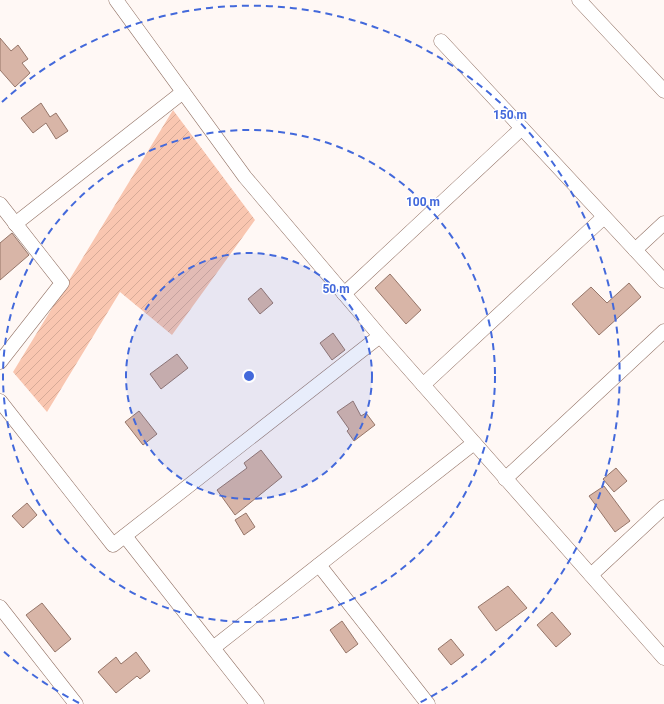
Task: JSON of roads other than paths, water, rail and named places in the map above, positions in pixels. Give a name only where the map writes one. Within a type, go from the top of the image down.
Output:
[{"type":"street","points":[[116,0],[245,177],[423,386],[664,658]]},
{"type":"street","points":[[579,0],[664,91]]},
{"type":"street","points":[[441,41],[664,281]]},
{"type":"street","points":[[15,224],[184,92]]},
{"type":"street","points":[[344,294],[522,128]]},
{"type":"street","points":[[0,204],[62,283],[0,362]]},
{"type":"street","points":[[423,386],[604,217]]},
{"type":"street","points":[[635,250],[664,223]]},
{"type":"street","points":[[505,479],[664,331]]},
{"type":"street","points":[[0,401],[113,546],[380,336]]},
{"type":"street","points":[[213,648],[474,443]]},
{"type":"street","points":[[591,575],[664,507]]},
{"type":"street","points":[[125,536],[257,704]]},
{"type":"street","points":[[319,565],[428,704]]},
{"type":"street","points":[[0,607],[76,704]]}]
